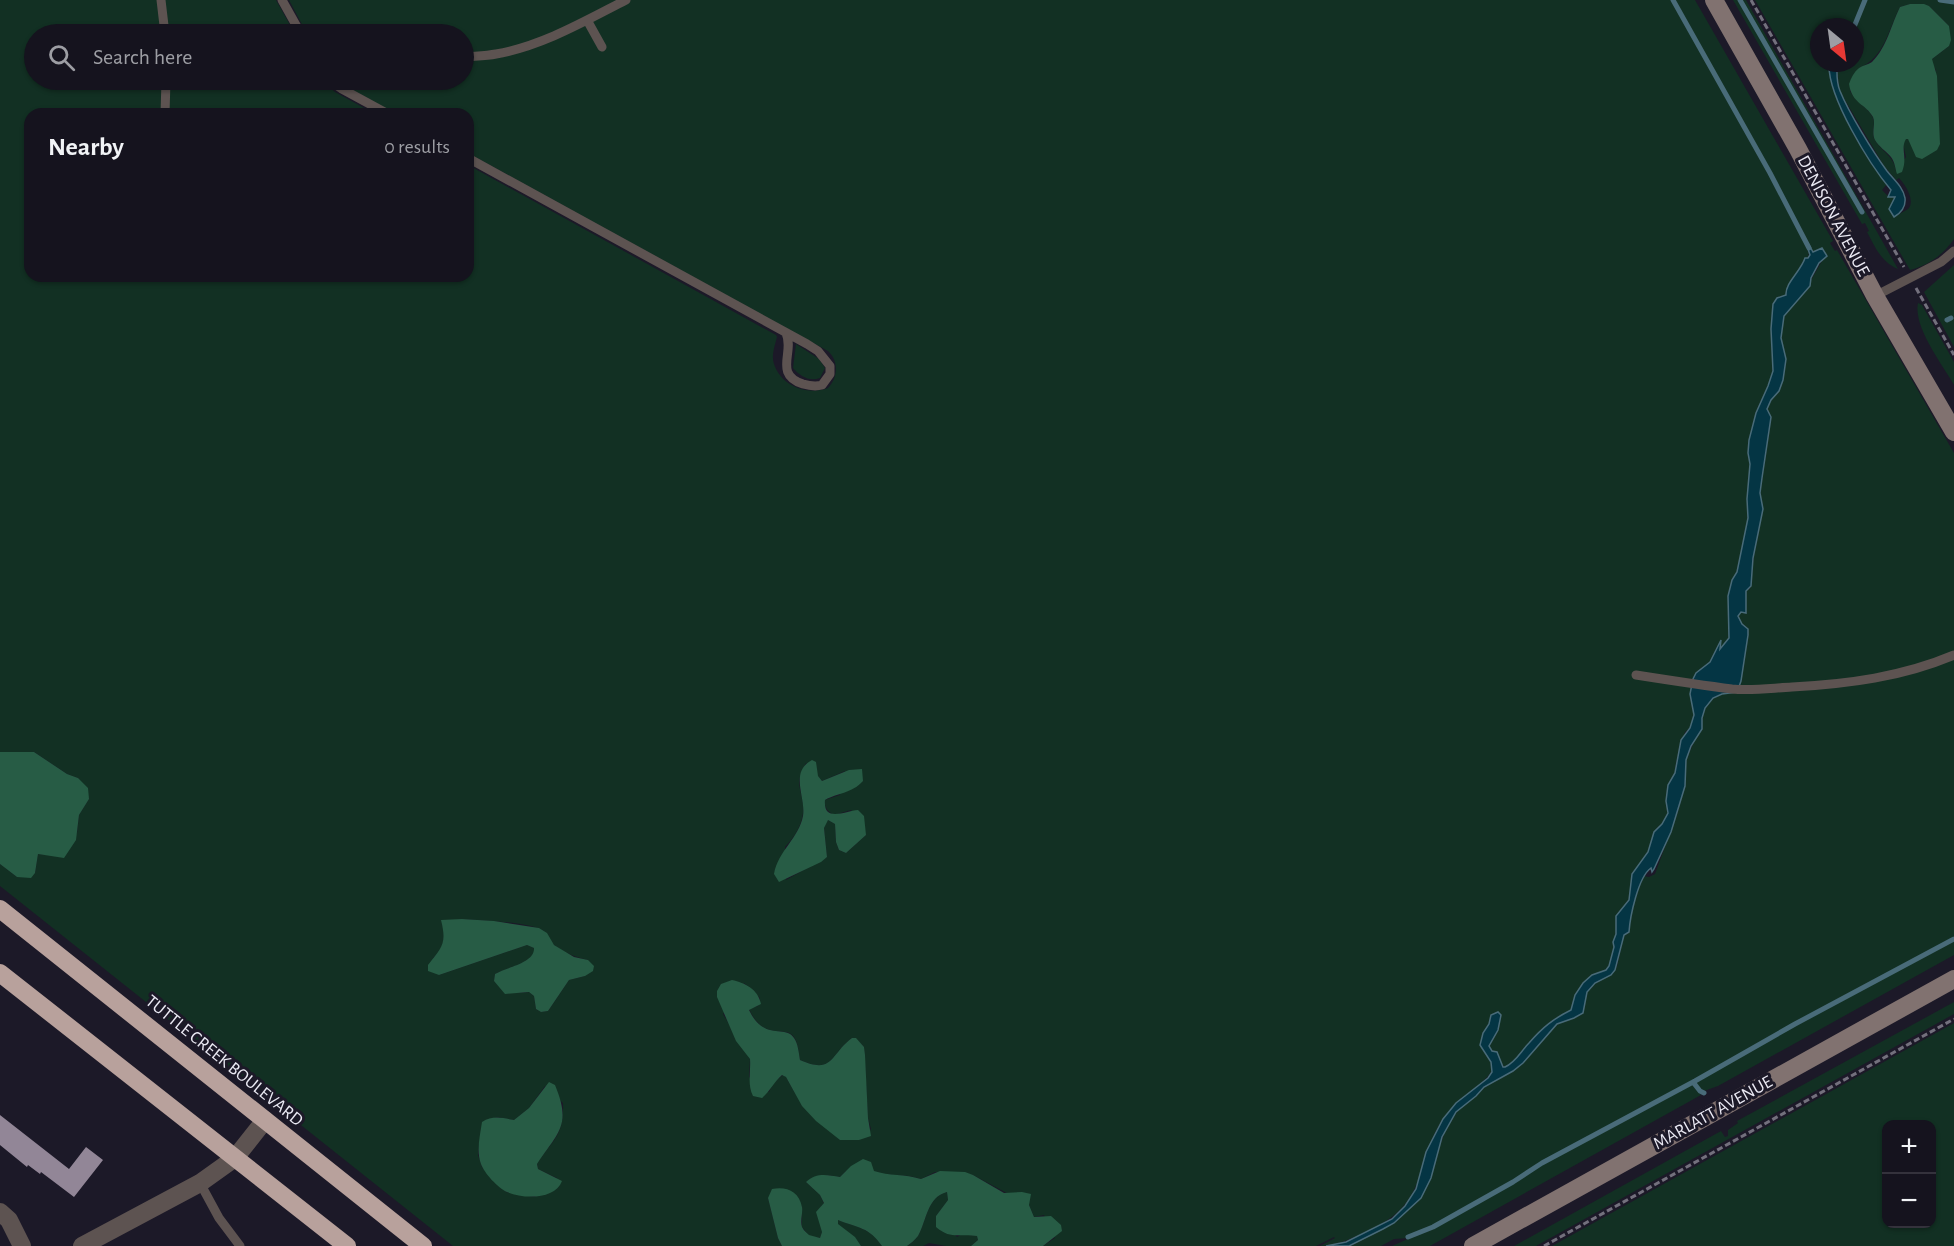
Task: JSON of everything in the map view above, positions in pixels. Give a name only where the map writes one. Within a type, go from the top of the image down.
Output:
[{"type":"highway","name":"TUTTLE CREEK BOULEVARD","points":[[0,909],[423,1246]]},
{"type":"highway","points":[[0,973],[347,1246]]},
{"type":"main road","name":"DENISON AVENUE","points":[[1714,0],[1798,149],[1875,296],[1954,432]]},
{"type":"main road","name":"MARLATT AVENUE","points":[[1473,1246],[1954,979]]},
{"type":"street","points":[[82,1246],[200,1183],[235,1158],[265,1120]]},
{"type":"street","points":[[0,1212],[9,1220],[22,1246]]},
{"type":"lane","points":[[161,0],[164,24]]},
{"type":"lane","points":[[282,0],[295,24]]},
{"type":"lane","points":[[474,56],[512,51],[587,20],[626,0]]},
{"type":"lane","points":[[587,20],[602,46]]},
{"type":"lane","points":[[165,108],[166,90]]},
{"type":"lane","points":[[344,90],[376,108]]},
{"type":"lane","points":[[474,161],[786,333],[818,351],[830,366],[830,374],[822,385],[800,383],[787,372],[789,344],[786,333]]},
{"type":"lane","points":[[1875,296],[1941,262],[1954,251]]},
{"type":"lane","points":[[1636,675],[1731,689],[1805,687],[1883,677],[1935,663],[1954,655]]},
{"type":"lane","points":[[200,1183],[219,1218],[240,1246]]},
{"type":"path","points":[[1752,0],[1906,270]]},
{"type":"path","points":[[1920,297],[1954,355]]},
{"type":"path","points":[[1544,1246],[1954,1019]]},
{"type":"green space","points":[[0,0],[276,0],[289,24],[24,24],[24,90],[333,90],[364,108],[24,108],[24,282],[474,282],[474,168],[776,335],[773,358],[778,372],[796,387],[812,391],[828,388],[834,379],[835,364],[828,351],[474,156],[474,108],[385,108],[353,90],[474,90],[474,24],[302,24],[289,0],[1695,0],[1833,241],[1830,243],[1835,251],[1837,250],[1954,453],[1954,955],[1718,1086],[1704,1091],[1696,1084],[1694,1086],[1701,1095],[1430,1246],[1392,1246],[1410,1238],[1394,1239],[1381,1246],[1349,1246],[1383,1229],[1421,1198],[1447,1126],[1460,1107],[1484,1087],[1523,1063],[1557,1024],[1583,1013],[1587,992],[1595,983],[1611,975],[1617,966],[1624,935],[1627,934],[1631,912],[1643,876],[1649,877],[1655,874],[1678,811],[1685,786],[1686,760],[1698,733],[1705,708],[1713,698],[1737,691],[1741,681],[1748,629],[1738,616],[1741,611],[1746,613],[1746,590],[1750,589],[1756,539],[1763,509],[1760,493],[1771,417],[1767,409],[1779,391],[1783,380],[1786,359],[1781,337],[1784,316],[1803,294],[1823,259],[1822,248],[1813,252],[1808,243],[1808,257],[1788,286],[1786,295],[1773,304],[1771,329],[1773,371],[1756,413],[1749,440],[1748,518],[1737,572],[1728,596],[1729,638],[1723,648],[1719,648],[1721,643],[1710,662],[1696,673],[1693,679],[1690,694],[1694,715],[1690,728],[1685,732],[1675,773],[1668,785],[1668,813],[1656,829],[1648,852],[1632,874],[1629,899],[1616,920],[1616,934],[1609,966],[1592,975],[1575,995],[1571,1010],[1543,1028],[1505,1068],[1489,1046],[1498,1030],[1501,1015],[1491,1014],[1480,1045],[1491,1062],[1492,1069],[1480,1084],[1450,1110],[1438,1128],[1420,1177],[1404,1206],[1389,1219],[1368,1231],[1338,1243],[1320,1246],[1334,1237],[1316,1246],[1043,1246],[1055,1238],[1044,1215],[1034,1217],[1029,1205],[973,1175],[958,1172],[935,1172],[921,1179],[846,1171],[840,1177],[827,1175],[806,1182],[820,1195],[824,1204],[821,1206],[822,1232],[820,1238],[809,1236],[802,1227],[802,1206],[768,1198],[782,1246],[453,1246],[0,886],[0,864],[17,877],[35,873],[38,854],[48,855],[77,833],[79,815],[89,799],[78,778],[67,774],[34,752],[0,752]],"holes":[[[806,763],[822,781],[845,771],[840,795],[825,800],[826,807],[834,815],[851,810],[866,835],[846,853],[839,850],[835,824],[826,821],[824,828],[827,857],[786,880],[785,847],[796,833],[803,816],[799,784],[800,775]],[[462,919],[538,928],[557,948],[588,960],[585,976],[569,980],[548,1011],[541,1012],[536,1009],[534,996],[529,992],[510,992],[494,981],[495,974],[531,957],[534,948],[527,945],[439,975],[433,958],[443,942],[442,923]],[[744,983],[760,998],[758,1006],[749,1009],[755,1019],[761,1026],[768,1029],[790,1033],[797,1045],[800,1060],[811,1064],[826,1064],[852,1038],[864,1047],[868,1118],[871,1129],[859,1140],[840,1140],[795,1093],[783,1075],[773,1083],[769,1092],[749,1077],[750,1059],[723,1014]],[[545,1086],[563,1103],[563,1114],[557,1136],[537,1163],[538,1169],[557,1178],[535,1197],[506,1192],[482,1167],[478,1155],[479,1144],[496,1117],[514,1120],[529,1108]]]},
{"type":"green space","points":[[1733,0],[1746,0],[1898,269],[1887,262],[1876,248],[1865,223],[1862,224]]},
{"type":"green space","points":[[1755,0],[1954,0],[1954,239],[1935,259],[1910,270]],"holes":[[[1910,4],[1929,6],[1949,26],[1949,46],[1932,59],[1936,70],[1912,145],[1906,138],[1903,143],[1906,157],[1896,171],[1893,162],[1874,137],[1872,116],[1850,91],[1857,72],[1838,72],[1839,90],[1884,166],[1896,180],[1899,178],[1909,193],[1910,206],[1894,217],[1890,209],[1895,197],[1889,197],[1882,190],[1887,184],[1850,126],[1836,94],[1830,72],[1810,72],[1810,18],[1864,18],[1864,65],[1875,57],[1885,42],[1900,7]]]},
{"type":"green space","points":[[1910,4],[1929,6],[1949,26],[1951,40],[1949,46],[1932,59],[1937,76],[1940,144],[1937,150],[1922,159],[1916,157],[1906,139],[1904,167],[1902,172],[1897,174],[1892,159],[1875,140],[1873,117],[1853,96],[1849,84],[1855,72],[1864,72],[1864,66],[1872,62],[1881,50],[1900,7]]},
{"type":"green space","points":[[1954,265],[1954,347],[1924,292]]},
{"type":"green space","points":[[1918,303],[1922,305],[1954,362],[1954,385],[1924,334],[1918,313]]},
{"type":"green space","points":[[796,344],[819,359],[825,368],[820,378],[805,378],[793,368]]},
{"type":"green space","points":[[0,752],[34,752],[67,774],[78,778],[88,788],[89,799],[79,815],[76,840],[64,858],[38,854],[35,873],[31,878],[17,877],[0,864]]},
{"type":"green space","points":[[812,760],[816,762],[818,776],[822,781],[849,770],[862,769],[863,781],[849,791],[825,800],[825,807],[831,814],[858,810],[864,816],[866,835],[846,853],[839,850],[835,824],[828,820],[824,828],[827,857],[779,882],[774,874],[776,866],[801,824],[803,816],[801,771]]},
{"type":"green space","points":[[462,919],[539,928],[547,933],[554,945],[574,957],[588,960],[594,966],[593,971],[585,976],[569,980],[548,1011],[541,1012],[536,1009],[534,996],[529,992],[505,994],[494,981],[495,974],[530,957],[534,948],[527,945],[439,975],[428,971],[428,965],[442,945],[441,920]]},
{"type":"green space","points":[[732,980],[746,985],[757,994],[761,1004],[749,1010],[755,1020],[767,1029],[790,1034],[796,1043],[800,1060],[811,1064],[826,1064],[845,1044],[852,1038],[856,1038],[864,1047],[871,1136],[859,1140],[840,1140],[816,1121],[802,1106],[786,1077],[782,1075],[762,1098],[753,1096],[750,1082],[750,1059],[736,1041],[717,997],[721,984]]},
{"type":"green space","points":[[1954,1002],[1954,1014],[1536,1246],[1514,1246],[1721,1131],[1725,1137],[1728,1136],[1728,1130],[1738,1123],[1737,1121]]},
{"type":"green space","points":[[1954,1023],[1954,1246],[1552,1246]]},
{"type":"green space","points":[[549,1082],[555,1085],[560,1099],[562,1120],[556,1136],[537,1164],[538,1169],[562,1181],[553,1192],[546,1195],[530,1197],[507,1192],[492,1180],[481,1164],[479,1138],[482,1122],[494,1118],[514,1120],[529,1108]]},
{"type":"green space","points":[[863,1159],[871,1162],[874,1171],[880,1173],[921,1179],[940,1171],[965,1172],[1004,1193],[1031,1194],[1029,1205],[1034,1217],[1051,1216],[1061,1225],[1062,1231],[1043,1246],[971,1246],[978,1240],[977,1236],[951,1235],[936,1227],[936,1216],[948,1200],[947,1192],[931,1204],[918,1236],[907,1246],[882,1246],[868,1232],[838,1220],[838,1224],[855,1237],[861,1246],[782,1246],[768,1198],[772,1189],[782,1188],[795,1193],[802,1207],[803,1228],[809,1235],[820,1238],[822,1232],[816,1212],[824,1203],[820,1195],[806,1182],[818,1175],[840,1177],[851,1166]]},
{"type":"green space","points":[[947,1192],[948,1200],[936,1216],[957,1237],[962,1234],[977,1236],[978,1240],[971,1246],[929,1243],[923,1246],[907,1246],[918,1236],[931,1204]]},
{"type":"green space","points":[[838,1220],[868,1232],[882,1246],[861,1246],[837,1224]]},
{"type":"water","points":[[1830,72],[1837,72],[1839,88],[1849,110],[1875,154],[1904,194],[1904,207],[1894,217],[1889,209],[1895,197],[1888,197],[1891,190],[1851,130]]},
{"type":"water","points":[[1806,243],[1813,252],[1822,248],[1827,256],[1819,263],[1811,278],[1810,286],[1784,316],[1781,338],[1786,359],[1783,380],[1779,391],[1767,409],[1771,417],[1760,493],[1763,509],[1753,558],[1751,586],[1746,591],[1746,613],[1741,612],[1738,616],[1748,629],[1741,681],[1737,692],[1713,698],[1705,708],[1702,729],[1691,746],[1686,760],[1685,786],[1671,832],[1654,869],[1652,872],[1651,868],[1642,880],[1633,908],[1629,932],[1624,935],[1615,970],[1611,975],[1595,983],[1587,992],[1583,1013],[1557,1024],[1523,1063],[1484,1087],[1456,1112],[1442,1137],[1431,1178],[1421,1198],[1394,1223],[1383,1229],[1349,1246],[1326,1246],[1346,1242],[1392,1219],[1405,1206],[1416,1189],[1426,1152],[1443,1119],[1456,1103],[1488,1078],[1492,1072],[1491,1062],[1480,1045],[1491,1015],[1498,1012],[1501,1015],[1498,1030],[1489,1046],[1492,1051],[1497,1052],[1505,1067],[1553,1020],[1571,1010],[1575,995],[1583,983],[1609,966],[1616,934],[1616,916],[1629,900],[1632,874],[1648,852],[1654,832],[1668,813],[1666,801],[1668,785],[1675,773],[1681,740],[1690,728],[1694,715],[1690,694],[1693,679],[1696,673],[1710,662],[1721,640],[1720,649],[1729,638],[1728,596],[1732,580],[1737,572],[1748,518],[1749,440],[1756,413],[1773,371],[1771,329],[1773,304],[1777,298],[1786,295],[1791,281],[1805,258],[1810,255]]},
{"type":"building","points":[[0,1115],[69,1169],[86,1147],[103,1160],[74,1197],[41,1172],[40,1174],[28,1165],[27,1167],[0,1145]]},
{"type":"waterway","points":[[1673,0],[1770,173],[1809,248]]},
{"type":"waterway","points":[[1740,0],[1862,212]]},
{"type":"waterway","points":[[1858,18],[1865,0]]},
{"type":"waterway","points":[[1940,0],[1954,2]]},
{"type":"waterway","points":[[1947,320],[1951,318]]},
{"type":"waterway","points":[[1408,1237],[1433,1227],[1542,1163],[1954,939]]},
{"type":"waterway","points":[[1693,1082],[1704,1093]]}]
